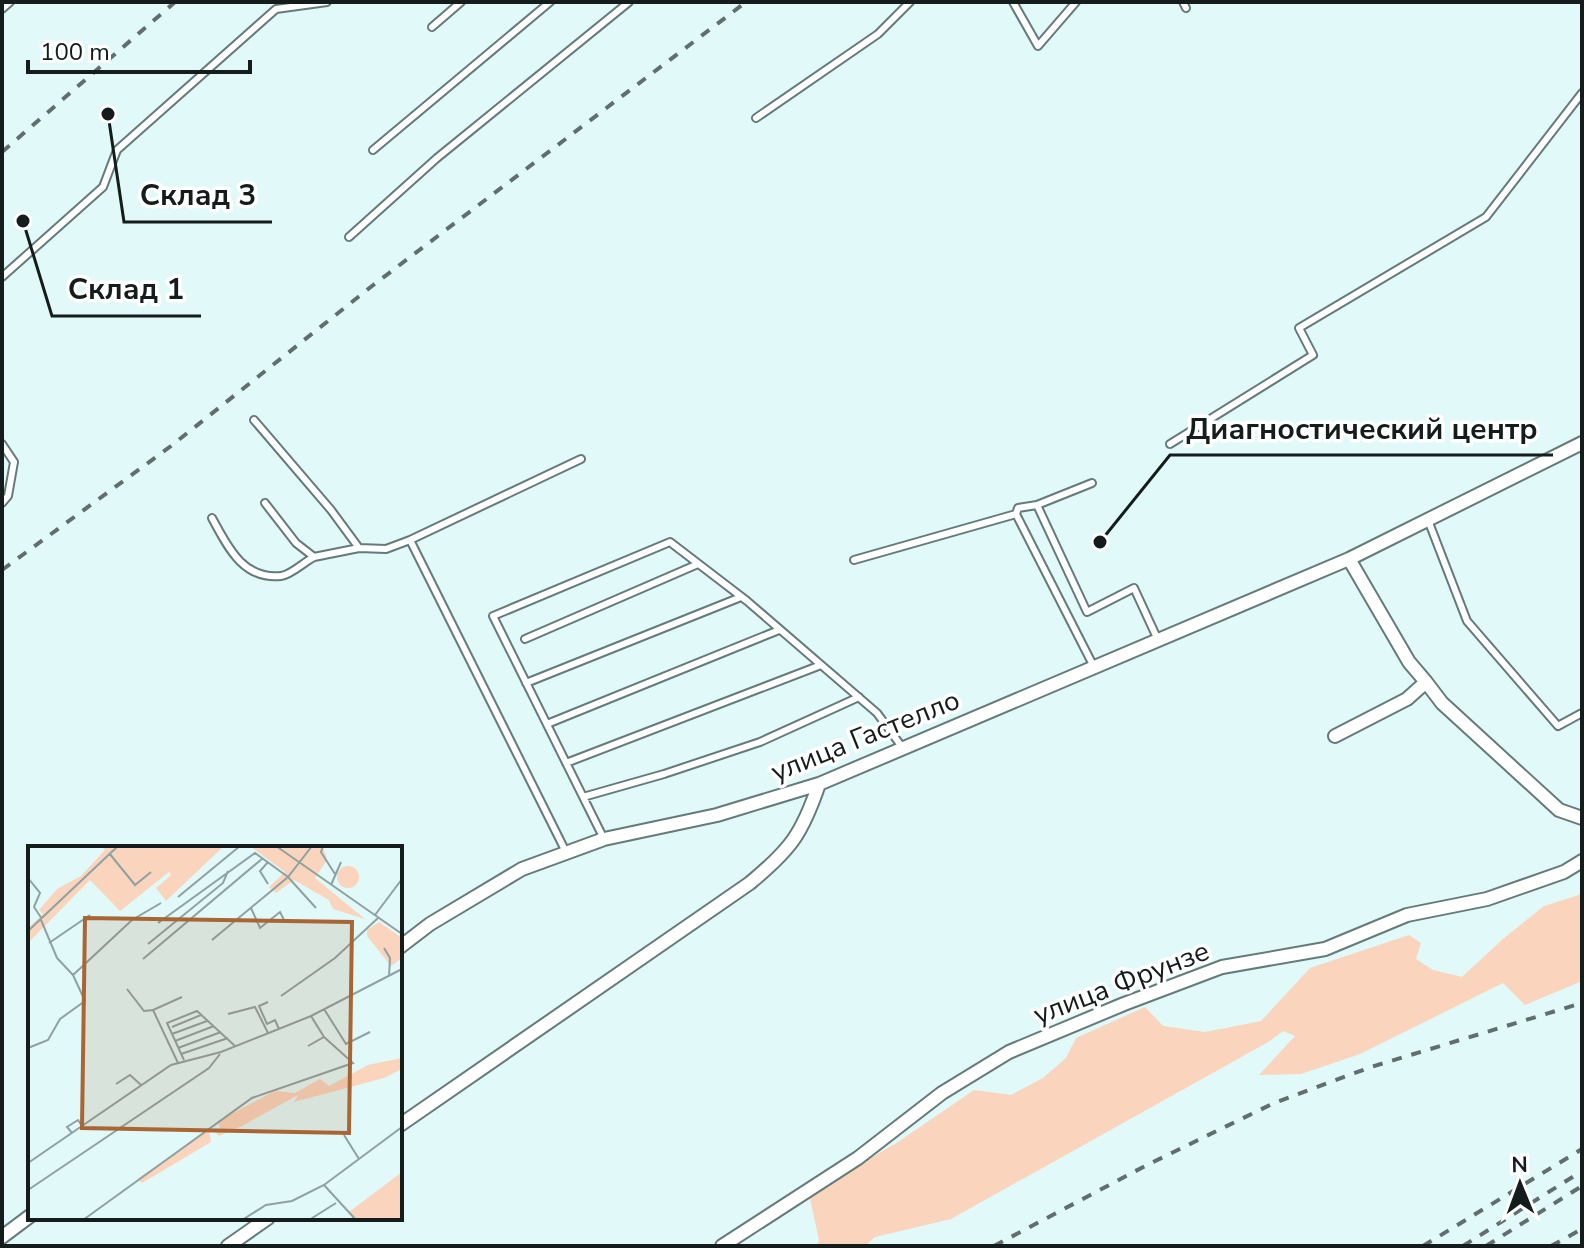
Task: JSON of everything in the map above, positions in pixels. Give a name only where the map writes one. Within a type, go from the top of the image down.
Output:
[{"type":"street","name":"улица Гастелло","points":[[402,945],[430,924],[522,869],[604,839],[717,815],[819,784],[1349,559],[1582,443]]},
{"type":"street","points":[[1349,559],[1409,662],[1442,703],[1559,810],[1582,818]]},
{"type":"street","points":[[1335,736],[1407,699],[1426,682]]},
{"type":"street","points":[[402,1124],[782,857],[806,821],[819,784]]},
{"type":"street","name":"улица Фрунзе","points":[[722,1246],[858,1158],[942,1093],[1009,1052],[1222,967],[1325,949],[1407,915],[1487,899],[1564,872],[1582,861]]},
{"type":"street","points":[[3,1235],[28,1217]]},
{"type":"street","points":[[228,1246],[265,1220]]},
{"type":"lane","points":[[2,9],[10,2]]},
{"type":"lane","points":[[2,277],[103,187],[117,150],[276,9],[327,2]]},
{"type":"lane","points":[[432,27],[461,2]]},
{"type":"lane","points":[[373,150],[550,2]]},
{"type":"lane","points":[[349,237],[437,158],[629,2]]},
{"type":"lane","points":[[756,118],[878,34],[910,2]]},
{"type":"lane","points":[[1013,2],[1038,46],[1076,2]]},
{"type":"lane","points":[[1170,444],[1313,355],[1299,328],[1486,217],[1582,93]]},
{"type":"lane","points":[[254,420],[331,510],[359,548]]},
{"type":"lane","points":[[2,444],[14,462],[8,496],[2,503]]},
{"type":"lane","points":[[212,518],[234,558],[261,574],[283,576],[314,557],[359,548],[386,549],[410,540],[581,459]]},
{"type":"lane","points":[[1092,483],[1037,505],[1018,508],[1016,514],[1094,667]]},
{"type":"lane","points":[[265,503],[296,543],[314,557]]},
{"type":"lane","points":[[1037,505],[1087,612],[1134,588],[1158,640]]},
{"type":"lane","points":[[854,560],[1016,514]]},
{"type":"lane","points":[[1428,520],[1467,621],[1558,726],[1582,713]]},
{"type":"lane","points":[[410,540],[567,854]]},
{"type":"lane","points":[[604,839],[493,616],[670,542],[741,597],[859,697],[877,713],[902,747]]},
{"type":"lane","points":[[525,639],[698,564]]},
{"type":"lane","points":[[526,683],[741,597]]},
{"type":"lane","points":[[547,724],[779,630]]},
{"type":"lane","points":[[566,763],[821,665]]},
{"type":"lane","points":[[583,797],[760,742],[859,697]]},
{"type":"shaded area","points":[[1582,894],[1582,981],[1525,1005],[1503,983],[1360,1054],[1301,1074],[1259,1075],[1295,1036],[1283,1031],[951,1219],[875,1237],[865,1246],[817,1246],[819,1240],[809,1194],[898,1142],[974,1090],[1011,1095],[1043,1078],[1066,1058],[1076,1038],[1145,1007],[1163,1026],[1205,1032],[1261,1021],[1310,968],[1409,935],[1421,943],[1416,959],[1433,970],[1462,977],[1544,906]]},
{"type":"railway","points":[[2,152],[175,2]]},
{"type":"railway","points":[[2,570],[171,446],[372,286],[746,2]]},
{"type":"railway","points":[[994,1246],[1147,1165],[1274,1103],[1371,1067],[1582,1003]]},
{"type":"railway","points":[[1423,1246],[1582,1149]]},
{"type":"railway","points":[[1463,1246],[1582,1171]]},
{"type":"railway","points":[[1486,1246],[1582,1186]]},
{"type":"railway","points":[[1551,1246],[1582,1229]]},
{"type":"place","name":"Склад 3","points":[[108,114]]},
{"type":"place","name":"Склад 1","points":[[23,221]]},
{"type":"place","name":"Диагностический центр","points":[[1100,542]]}]
